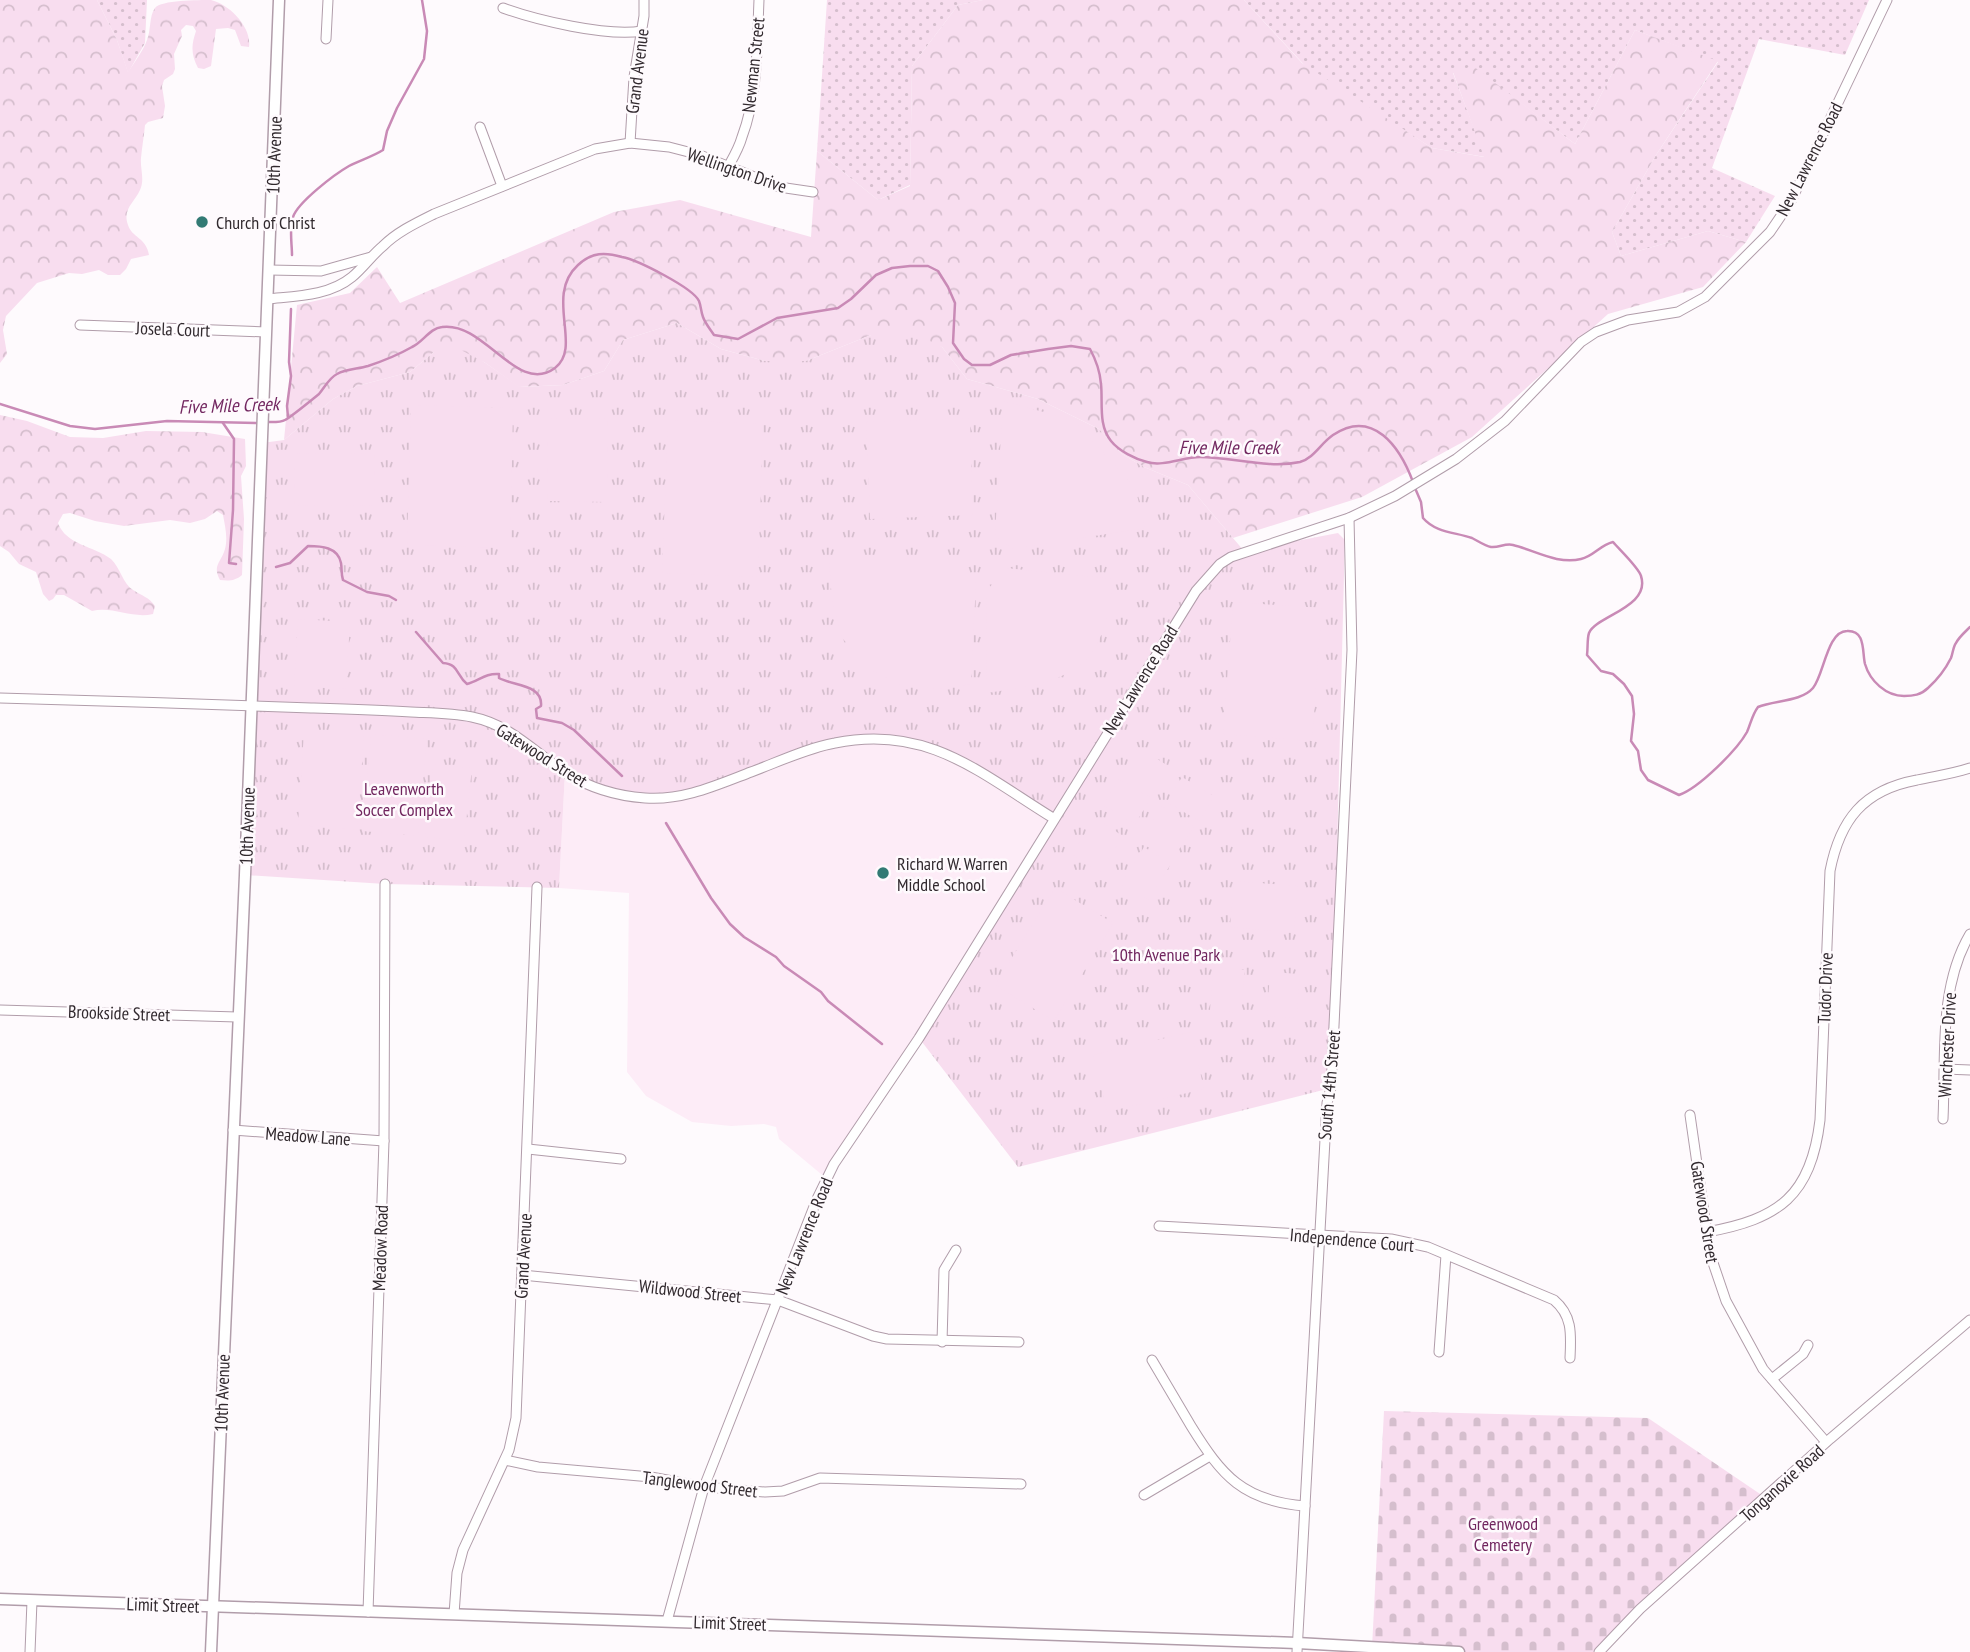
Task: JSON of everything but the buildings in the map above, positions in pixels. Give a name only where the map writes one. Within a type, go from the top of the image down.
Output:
[{"type":"street","name":"10th Avenue","points":[[211,1652],[279,0]]},
{"type":"street","points":[[326,39],[328,0]]},
{"type":"street","name":"Grand Avenue","points":[[630,143],[634,77],[644,0]]},
{"type":"street","name":"Newman Street","points":[[728,167],[742,139],[751,106],[759,0]]},
{"type":"street","name":"New Lawrence Road","points":[[667,1621],[704,1487],[817,1199],[834,1164],[919,1038],[1196,591],[1220,564],[1244,551],[1349,518],[1395,496],[1456,458],[1505,421],[1581,342],[1612,325],[1663,316],[1693,306],[1705,298],[1770,232],[1796,193],[1887,0]]},
{"type":"street","points":[[503,8],[579,27],[623,32],[642,31]]},
{"type":"street","points":[[480,127],[502,186]]},
{"type":"street","name":"Wellington Drive","points":[[268,299],[309,295],[335,287],[352,278],[384,244],[411,225],[595,149],[630,143],[669,147],[700,155],[779,187],[813,192]]},
{"type":"street","name":"Wellington Drive","points":[[268,270],[321,271],[373,256]]},
{"type":"street","name":"Josela Court","points":[[80,325],[266,332]]},
{"type":"street","name":"South 14th Street","points":[[1297,1648],[1327,1103],[1331,1088],[1352,663],[1349,518]]},
{"type":"street","name":"Gatewood Street","points":[[0,698],[378,710],[471,717],[494,723],[516,734],[565,772],[590,786],[620,795],[648,798],[676,798],[832,743],[880,738],[906,740],[932,747],[962,761],[1053,818]]},
{"type":"street","name":"Tudor Drive","points":[[1707,1232],[1757,1220],[1773,1212],[1805,1178],[1816,1151],[1821,1107],[1830,871],[1835,847],[1844,826],[1855,810],[1882,791],[1906,782],[1970,768]]},
{"type":"street","name":"Meadow Road","points":[[368,1612],[384,1141],[385,884]]},
{"type":"street","name":"Grand Avenue","points":[[454,1614],[457,1573],[463,1550],[505,1460],[516,1419],[537,887]]},
{"type":"street","name":"Winchester Drive","points":[[1943,1119],[1948,991],[1956,962],[1970,934]]},
{"type":"street","name":"Brookside Street","points":[[0,1010],[237,1017]]},
{"type":"street","points":[[1945,1069],[1970,1070]]},
{"type":"street","name":"Gatewood Street","points":[[1690,1115],[1710,1254],[1726,1301],[1751,1348],[1772,1379],[1826,1442]]},
{"type":"street","name":"Meadow Lane","points":[[233,1130],[384,1141]]},
{"type":"street","points":[[528,1149],[621,1158]]},
{"type":"street","name":"Independence Court","points":[[1159,1226],[1410,1242],[1554,1300],[1567,1314],[1570,1323],[1570,1358]]},
{"type":"street","points":[[942,1342],[944,1270],[956,1250]]},
{"type":"street","points":[[1439,1352],[1446,1255]]},
{"type":"street","name":"Wildwood Street","points":[[522,1275],[778,1300],[873,1336],[942,1342],[1019,1342]]},
{"type":"street","name":"Tonganoxie Road","points":[[1600,1652],[1640,1609],[1826,1442],[1970,1320]]},
{"type":"street","points":[[1772,1379],[1803,1354],[1808,1345]]},
{"type":"street","points":[[1152,1360],[1210,1456],[1222,1471],[1249,1491],[1283,1504],[1305,1506]]},
{"type":"street","points":[[1144,1495],[1210,1456]]},
{"type":"street","name":"Tanglewood Street","points":[[505,1460],[550,1468],[651,1477],[704,1487],[765,1492],[783,1491],[820,1478],[1021,1484]]},
{"type":"street","name":"Limit Street","points":[[0,1599],[667,1621],[1297,1648],[1460,1652]]},
{"type":"street","points":[[30,1652],[32,1601]]},
{"type":"shaded area","points":[[856,739],[932,747],[1053,818],[827,1179],[779,1139],[776,1127],[764,1124],[731,1126],[692,1122],[646,1096],[627,1072],[629,893],[559,888],[565,772],[810,750]]},
{"type":"green space","points":[[0,0],[97,0],[117,40],[128,72],[145,44],[153,11],[164,3],[198,0],[218,2],[232,11],[243,24],[249,47],[241,46],[235,30],[216,29],[211,66],[198,68],[192,50],[196,31],[193,26],[186,25],[181,30],[182,36],[174,54],[175,69],[162,86],[165,106],[163,118],[145,125],[141,186],[127,214],[130,229],[145,245],[149,255],[131,259],[120,275],[108,275],[99,270],[82,274],[69,273],[37,283],[6,316],[3,330],[7,354],[0,363]]},
{"type":"green space","points":[[97,0],[147,0],[145,43],[128,73],[117,40]]},
{"type":"green space","points":[[827,0],[983,0],[958,5],[912,66],[910,185],[878,200],[817,151]]},
{"type":"green space","points":[[983,0],[1244,0],[1302,63],[1432,148],[1484,157],[1453,72],[1473,66],[1575,144],[1635,30],[1718,61],[1656,155],[1612,232],[1621,256],[1708,231],[1746,242],[1703,287],[1608,314],[1472,437],[1362,497],[1233,538],[1188,485],[1144,467],[1122,454],[1099,429],[1038,399],[967,379],[942,347],[871,335],[806,361],[765,361],[721,349],[677,323],[623,340],[604,371],[563,385],[519,387],[484,362],[434,352],[410,372],[357,386],[333,399],[284,440],[297,305],[350,293],[377,267],[400,303],[614,212],[680,200],[811,237],[817,151],[878,200],[910,186],[912,66],[958,5]]},
{"type":"green space","points":[[1244,0],[1869,0],[1845,55],[1759,39],[1712,168],[1775,196],[1746,242],[1708,231],[1621,256],[1612,232],[1656,155],[1718,62],[1635,30],[1575,144],[1473,67],[1453,73],[1485,157],[1432,148],[1308,69]]},
{"type":"green space","points":[[677,323],[721,349],[765,361],[806,361],[871,335],[908,331],[942,347],[967,379],[1038,399],[1099,429],[1122,454],[1144,467],[1188,485],[1244,551],[1338,533],[1344,539],[1331,1088],[1018,1167],[919,1038],[1053,818],[962,761],[906,740],[832,743],[676,798],[620,795],[565,772],[559,888],[385,884],[245,875],[262,443],[284,440],[333,399],[357,386],[410,372],[434,352],[459,349],[484,362],[520,387],[563,385],[604,371],[623,340]]},
{"type":"green space","points":[[1003,401],[1073,420],[1135,487],[1145,528],[1012,549],[995,535]]},
{"type":"green space","points":[[411,405],[513,408],[510,548],[407,545]]},
{"type":"green space","points":[[0,415],[27,421],[70,437],[103,438],[146,431],[202,432],[245,439],[246,466],[241,476],[244,519],[242,575],[234,579],[220,580],[218,575],[217,567],[225,549],[226,536],[223,515],[217,511],[205,519],[190,523],[170,520],[124,526],[70,513],[63,514],[58,523],[67,536],[111,559],[130,587],[155,606],[153,614],[138,615],[107,610],[92,611],[64,595],[56,595],[49,601],[43,594],[36,572],[19,564],[0,546]]},
{"type":"green space","points":[[548,418],[608,419],[607,502],[547,501]]},
{"type":"green space","points":[[970,418],[973,515],[870,519],[866,422]]},
{"type":"green space","points":[[668,420],[763,424],[758,577],[662,573]]},
{"type":"green space","points":[[295,453],[375,454],[374,506],[294,505]]},
{"type":"green space","points":[[829,563],[960,563],[976,582],[971,684],[942,689],[898,684],[871,670],[842,638],[832,600]]},
{"type":"green space","points":[[1007,568],[1113,579],[1109,606],[1095,648],[1086,660],[1074,669],[1046,682],[986,693],[987,590]]},
{"type":"green space","points":[[1233,602],[1322,608],[1312,741],[1223,734]]},
{"type":"green space","points":[[298,619],[350,622],[346,689],[294,686]]},
{"type":"green space","points":[[304,732],[364,736],[357,830],[298,825]]},
{"type":"green space","name":"Leavenworth Soccer Complex","points":[[371,734],[427,739],[418,836],[362,831]]},
{"type":"green space","points":[[1138,747],[1170,767],[1153,793],[1121,773]]},
{"type":"green space","points":[[433,764],[472,768],[464,841],[425,837]]},
{"type":"green space","points":[[1182,777],[1214,796],[1199,821],[1167,802]]},
{"type":"green space","points":[[1119,779],[1151,798],[1135,824],[1103,805]]},
{"type":"green space","points":[[1162,806],[1194,827],[1178,851],[1146,831]]},
{"type":"green space","points":[[1095,818],[1123,836],[1100,872],[1072,854]]},
{"type":"green space","points":[[1144,847],[1171,864],[1148,900],[1121,884]]},
{"type":"green space","points":[[1234,881],[1298,886],[1294,933],[1230,927]]},
{"type":"green space","points":[[1055,888],[1113,923],[1054,1021],[995,985]]},
{"type":"green space","points":[[1213,967],[1245,970],[1241,1013],[1210,1010]]},
{"type":"green space","points":[[1270,972],[1300,974],[1297,1018],[1267,1016]]},
{"type":"green space","points":[[1191,1032],[1204,1089],[1107,1112],[1093,1055]]},
{"type":"green space","name":"Greenwood Cemetery","points":[[1384,1411],[1648,1418],[1766,1498],[1599,1652],[1459,1652],[1372,1648]]},
{"type":"waterway","points":[[292,255],[292,221],[302,204],[343,170],[383,150],[387,131],[397,108],[424,59],[427,31],[422,0]]},
{"type":"waterway","name":"Five Mile Creek","points":[[264,422],[285,420],[319,394],[337,374],[396,355],[442,327],[458,328],[472,335],[527,373],[541,374],[555,368],[563,359],[566,347],[563,306],[568,277],[578,265],[594,255],[610,254],[630,259],[676,282],[699,301],[704,319],[714,335],[738,339],[777,318],[838,308],[876,275],[892,268],[928,266],[938,271],[948,287],[955,303],[953,343],[964,359],[972,365],[990,365],[1011,355],[1048,349],[1071,346],[1090,349],[1100,375],[1104,428],[1114,445],[1132,457],[1153,463],[1200,457],[1288,464],[1309,457],[1333,435],[1347,428],[1361,426],[1383,435],[1393,445],[1413,482]]},
{"type":"waterway","points":[[288,417],[291,309]]},
{"type":"waterway","name":"Five Mile Creek","points":[[0,404],[70,426],[95,429],[167,421],[258,423]]},
{"type":"waterway","points":[[223,423],[234,439],[229,563],[236,564]]},
{"type":"waterway","name":"Five Mile Creek","points":[[1415,488],[1421,502],[1423,518],[1440,529],[1489,546],[1513,545],[1564,560],[1586,558],[1613,542],[1633,564],[1641,576],[1642,587],[1638,596],[1594,627],[1588,635],[1587,655],[1601,671],[1613,674],[1624,684],[1632,696],[1634,714],[1631,741],[1638,751],[1641,770],[1648,780],[1679,795],[1707,777],[1735,748],[1747,732],[1758,707],[1802,696],[1813,688],[1830,646],[1840,633],[1853,632],[1860,638],[1867,670],[1875,682],[1891,693],[1907,696],[1923,692],[1935,681],[1949,662],[1957,641],[1970,627]]},
{"type":"waterway","points":[[276,567],[290,563],[308,546],[328,548],[339,558],[343,580],[367,592],[396,600]]},
{"type":"waterway","points":[[416,632],[443,663],[455,668],[467,684],[499,674],[499,678],[537,693],[541,706],[536,709],[537,718],[562,723],[574,730],[622,776]]},
{"type":"waterway","points":[[666,823],[711,898],[730,924],[821,992],[828,1001],[882,1044]]},
{"type":"place","name":"Church of Christ","points":[[202,222]]},
{"type":"place","name":"Richard W. Warren Middle School","points":[[883,873]]},
{"type":"park label","name":"10th Avenue Park","points":[[1166,954]]}]
